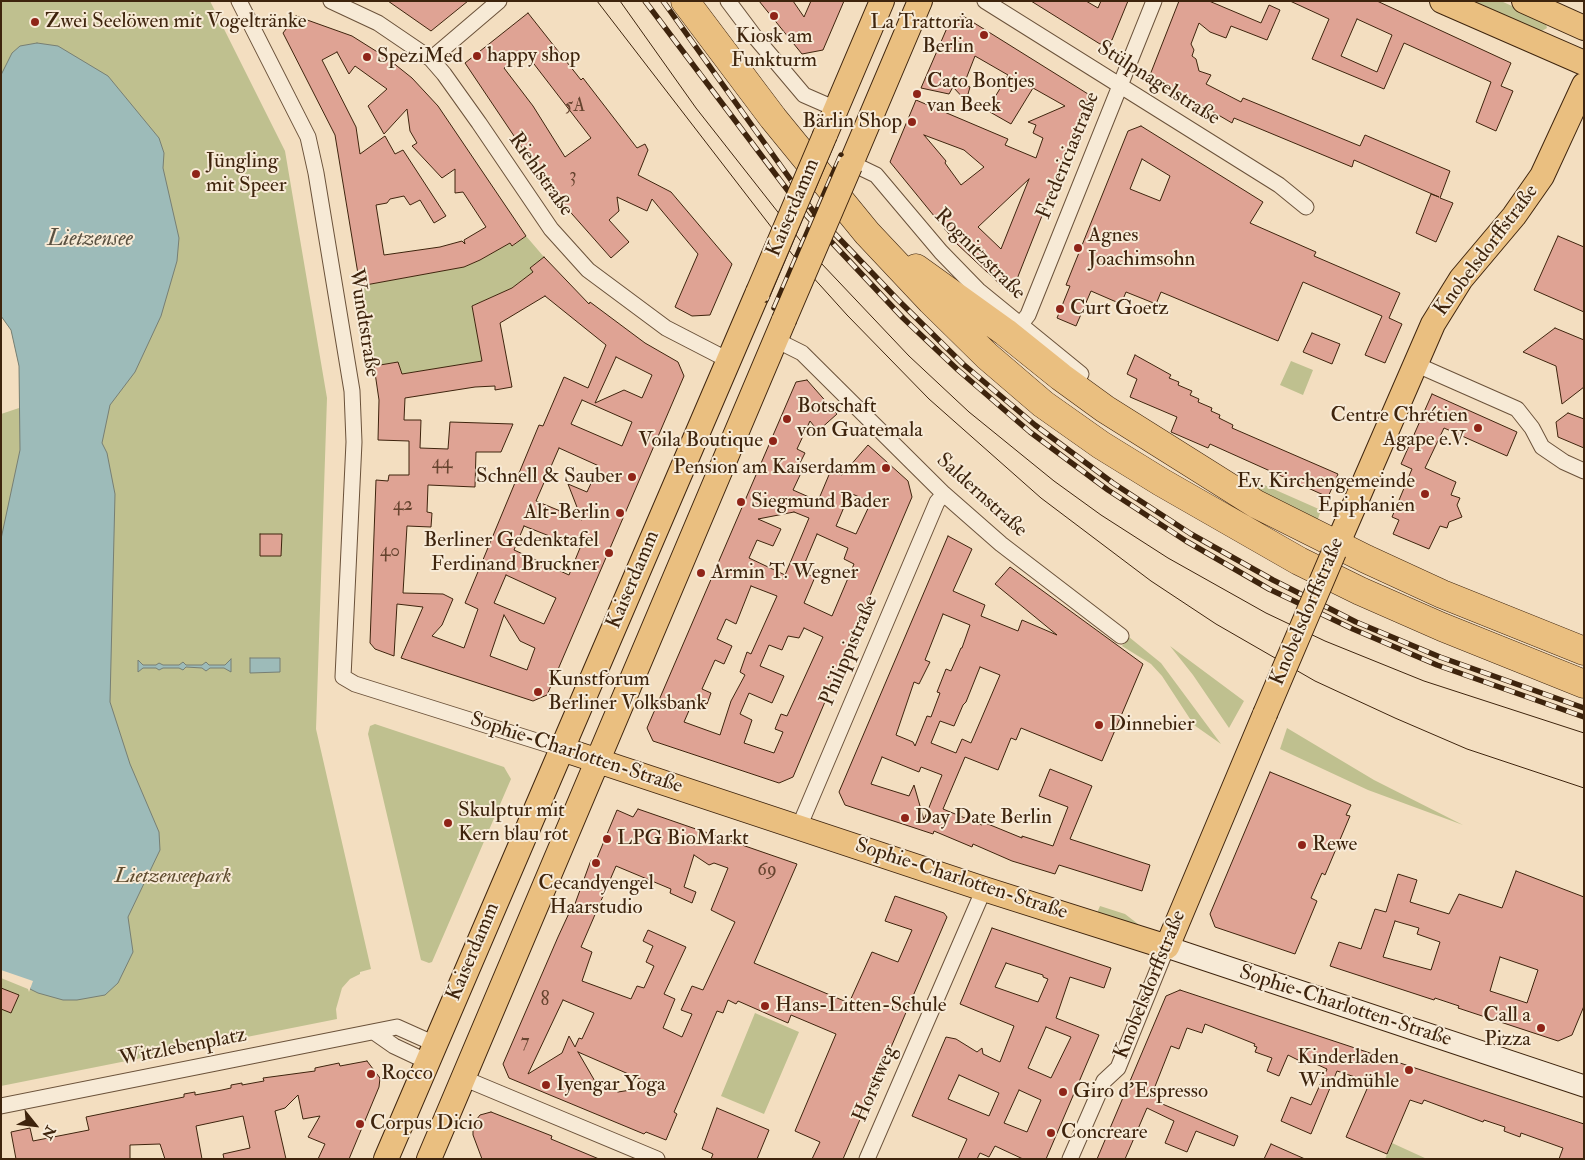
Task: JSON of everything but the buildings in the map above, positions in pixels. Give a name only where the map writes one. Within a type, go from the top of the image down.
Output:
[{"type":"highway","points":[[685,1],[773,118],[867,233],[930,301],[987,356],[1043,404],[1101,445],[1161,482],[1299,561],[1360,592],[1584,684]]},
{"type":"highway","points":[[703,1],[788,114],[916,268],[970,324],[1023,372],[1067,405],[1165,471],[1256,524],[1354,576],[1470,628],[1584,670]]},
{"type":"highway","points":[[916,268],[1005,332],[1105,409],[1256,504],[1336,548],[1442,594],[1584,651]]},
{"type":"main road","name":"Kaiserdamm","points":[[386,1159],[882,1]]},
{"type":"main road","name":"Kaiserdamm","points":[[429,1159],[920,1]]},
{"type":"main road","points":[[1442,1],[1584,63]]},
{"type":"main road","points":[[1524,1],[1584,28]]},
{"type":"main road","name":"Knobelsdorffstraße","points":[[1167,947],[1415,364],[1448,298],[1477,258],[1514,216],[1542,176],[1561,140],[1584,85]]},
{"type":"main road","name":"Sophie-Charlotten-Straße","points":[[562,749],[984,889],[1167,947]]},
{"type":"main road","points":[[544,790],[580,805]]},
{"type":"street","name":"Wundtstraße","points":[[239,1],[308,137],[316,172],[352,391],[354,442],[342,671]]},
{"type":"street","name":"Riehlstraße","points":[[331,1],[378,23],[431,59],[479,123],[552,230],[582,264],[607,285],[666,328],[728,360]]},
{"type":"street","points":[[728,1],[755,37],[804,95],[836,109]]},
{"type":"street","name":"Stülpnagelstraße","points":[[985,1],[1280,185],[1306,207]]},
{"type":"street","name":"Fredericiastraße","points":[[1020,325],[1028,315],[1154,1]]},
{"type":"street","points":[[431,59],[499,2]]},
{"type":"street","name":"Rognitzstraße","points":[[851,164],[876,175],[941,252],[978,290],[1081,374]]},
{"type":"street","name":"Saldernstraße","points":[[780,330],[944,494],[1001,544],[1121,636]]},
{"type":"street","points":[[1415,364],[1517,409],[1532,428],[1542,447],[1564,462],[1584,471]]},
{"type":"street","name":"Philippistraße","points":[[799,827],[937,502],[944,494]]},
{"type":"street","name":"Sophie-Charlotten-Straße","points":[[342,671],[344,677],[355,684],[562,749]]},
{"type":"street","name":"Horstweg","points":[[867,1159],[984,889]]},
{"type":"street","name":"Sophie-Charlotten-Straße","points":[[1167,947],[1584,1086]]},
{"type":"street","name":"Knobelsdorffstraße","points":[[1070,1159],[1104,1081],[1118,1068],[1167,947]]},
{"type":"street","name":"Witzlebenplatz","points":[[1,1106],[374,1032],[394,1046],[431,1053]]},
{"type":"street","points":[[463,1078],[657,1159]]},
{"type":"green space","name":"Lietzenseepark","points":[[1,1],[210,1],[285,151],[327,398],[316,729],[371,969],[360,972],[342,988],[336,1009],[337,1019],[1,1086],[1,414],[19,408],[19,366],[11,330],[1,316]]},
{"type":"green space","points":[[1474,1],[1501,1],[1545,21],[1547,28],[1540,32]]},
{"type":"green space","points":[[526,236],[544,257],[530,268],[533,272],[512,288],[472,306],[482,361],[402,374],[398,362],[374,366],[360,286],[464,267],[510,243],[513,246]]},
{"type":"green space","points":[[1291,361],[1313,370],[1303,395],[1280,385]]},
{"type":"green space","points":[[1253,480],[1321,510],[1316,525],[1249,489]]},
{"type":"green space","points":[[1129,637],[1161,663],[1221,744],[1194,725],[1162,676],[1151,664],[1122,646]]},
{"type":"green space","points":[[1170,646],[1244,701],[1229,728],[1193,675]]},
{"type":"green space","points":[[375,724],[504,767],[511,779],[432,962],[429,963],[421,960],[368,734],[370,726]]},
{"type":"green space","points":[[1287,728],[1374,780],[1463,825],[1368,790],[1280,749]]},
{"type":"green space","points":[[1100,906],[1125,914],[1138,924],[1137,928],[1097,913]]},
{"type":"green space","points":[[755,1013],[799,1032],[764,1114],[721,1096]]},
{"type":"green space","points":[[1392,1143],[1427,1159],[1385,1159]]},
{"type":"water","name":"Lietzensee","points":[[37,43],[58,46],[108,76],[159,138],[164,153],[163,168],[179,238],[177,261],[161,316],[135,372],[110,405],[102,443],[107,453],[115,494],[110,702],[130,764],[159,832],[160,850],[128,917],[133,952],[118,983],[105,995],[77,1000],[63,1000],[38,993],[30,989],[30,987],[1,975],[1,539],[20,450],[19,366],[11,330],[1,316],[1,75],[12,53],[20,46]]},
{"type":"water","points":[[250,658],[280,658],[280,672],[250,673]]},
{"type":"water","points":[[231,659],[231,672],[224,668],[210,668],[206,671],[202,668],[186,667],[183,670],[179,668],[163,668],[159,670],[156,668],[143,668],[138,672],[138,660],[143,665],[156,665],[159,663],[163,665],[179,665],[183,662],[186,665],[202,665],[206,662],[209,665],[225,665]]},
{"type":"pier","points":[[1,970],[33,981],[29,992],[28,989],[1,978]]},
{"type":"tram line","points":[[597,1],[792,254],[847,315],[929,399],[1041,498],[1151,581],[1216,624],[1315,681],[1467,749],[1584,788]]},
{"type":"tram line","points":[[620,1],[696,108],[803,244],[909,356],[969,412],[1054,481],[1101,515],[1168,558],[1266,613],[1325,641],[1424,681],[1584,733]]},
{"type":"railway","points":[[645,1],[807,216],[903,318],[958,370],[1030,432],[1108,490],[1186,541],[1269,589],[1353,629],[1437,665],[1584,717]]},
{"type":"railway","points":[[663,1],[813,211],[897,299],[963,364],[1035,425],[1113,483],[1191,534],[1273,580],[1356,622],[1440,657],[1584,708]]},
{"type":"railway","points":[[766,300],[832,144]]},
{"type":"railway","points":[[774,308],[841,155]]},
{"type":"place","name":"Kiosk am Funkturm","points":[[774,16]]},
{"type":"place","name":"Zwei Seelöwen mit Vogeltränke","points":[[35,22]]},
{"type":"place","name":"La Trattoria Berlin","points":[[984,35]]},
{"type":"place","name":"happy shop","points":[[477,56]]},
{"type":"place","name":"SpeziMed","points":[[367,57]]},
{"type":"place","name":"Cato Bontjes van Beek","points":[[917,94]]},
{"type":"place","name":"Bärlin Shop","points":[[912,122]]},
{"type":"place","name":"Jüngling mit Speer","points":[[196,174]]},
{"type":"place","name":"Agnes Joachimsohn","points":[[1078,248]]},
{"type":"place","name":"Curt Goetz","points":[[1060,309]]},
{"type":"place","name":"Botschaft von Guatemala","points":[[787,419]]},
{"type":"place","name":"Centre Chrétien Agape e.V.","points":[[1478,428]]},
{"type":"place","name":"Voila Boutique","points":[[773,441]]},
{"type":"place","name":"Pension am Kaiserdamm","points":[[886,468]]},
{"type":"place","name":"Schnell & Sauber","points":[[632,477]]},
{"type":"place","name":"Ev. Kirchengemeinde Epiphanien","points":[[1425,494]]},
{"type":"place","name":"Siegmund Bader","points":[[741,502]]},
{"type":"place","name":"Alt-Berlin","points":[[620,513]]},
{"type":"place","name":"Berliner Gedenktafel Ferdinand Bruckner","points":[[609,553]]},
{"type":"place","name":"Armin T. Wegner","points":[[701,573]]},
{"type":"place","name":"Kunstforum Berliner Volksbank","points":[[538,692]]},
{"type":"place","name":"Dinnebier","points":[[1099,725]]},
{"type":"place","name":"Day Date Berlin","points":[[905,818]]},
{"type":"place","name":"Skulptur mit Kern blau rot","points":[[448,823]]},
{"type":"place","name":"LPG BioMarkt","points":[[607,839]]},
{"type":"place","name":"Rewe","points":[[1302,845]]},
{"type":"place","name":"Cecandyengel Haarstudio","points":[[596,863]]},
{"type":"place","name":"Hans-Litten-Schule","points":[[765,1006]]},
{"type":"place","name":"Call a Pizza","points":[[1541,1028]]},
{"type":"place","name":"Kinderladen Windmühle","points":[[1409,1070]]},
{"type":"place","name":"Rocco","points":[[371,1074]]},
{"type":"place","name":"Iyengar Yoga","points":[[546,1085]]},
{"type":"place","name":"Giro d'Espresso","points":[[1063,1092]]},
{"type":"place","name":"Corpus Dicio","points":[[360,1124]]},
{"type":"place","name":"Concreare","points":[[1051,1133]]}]
